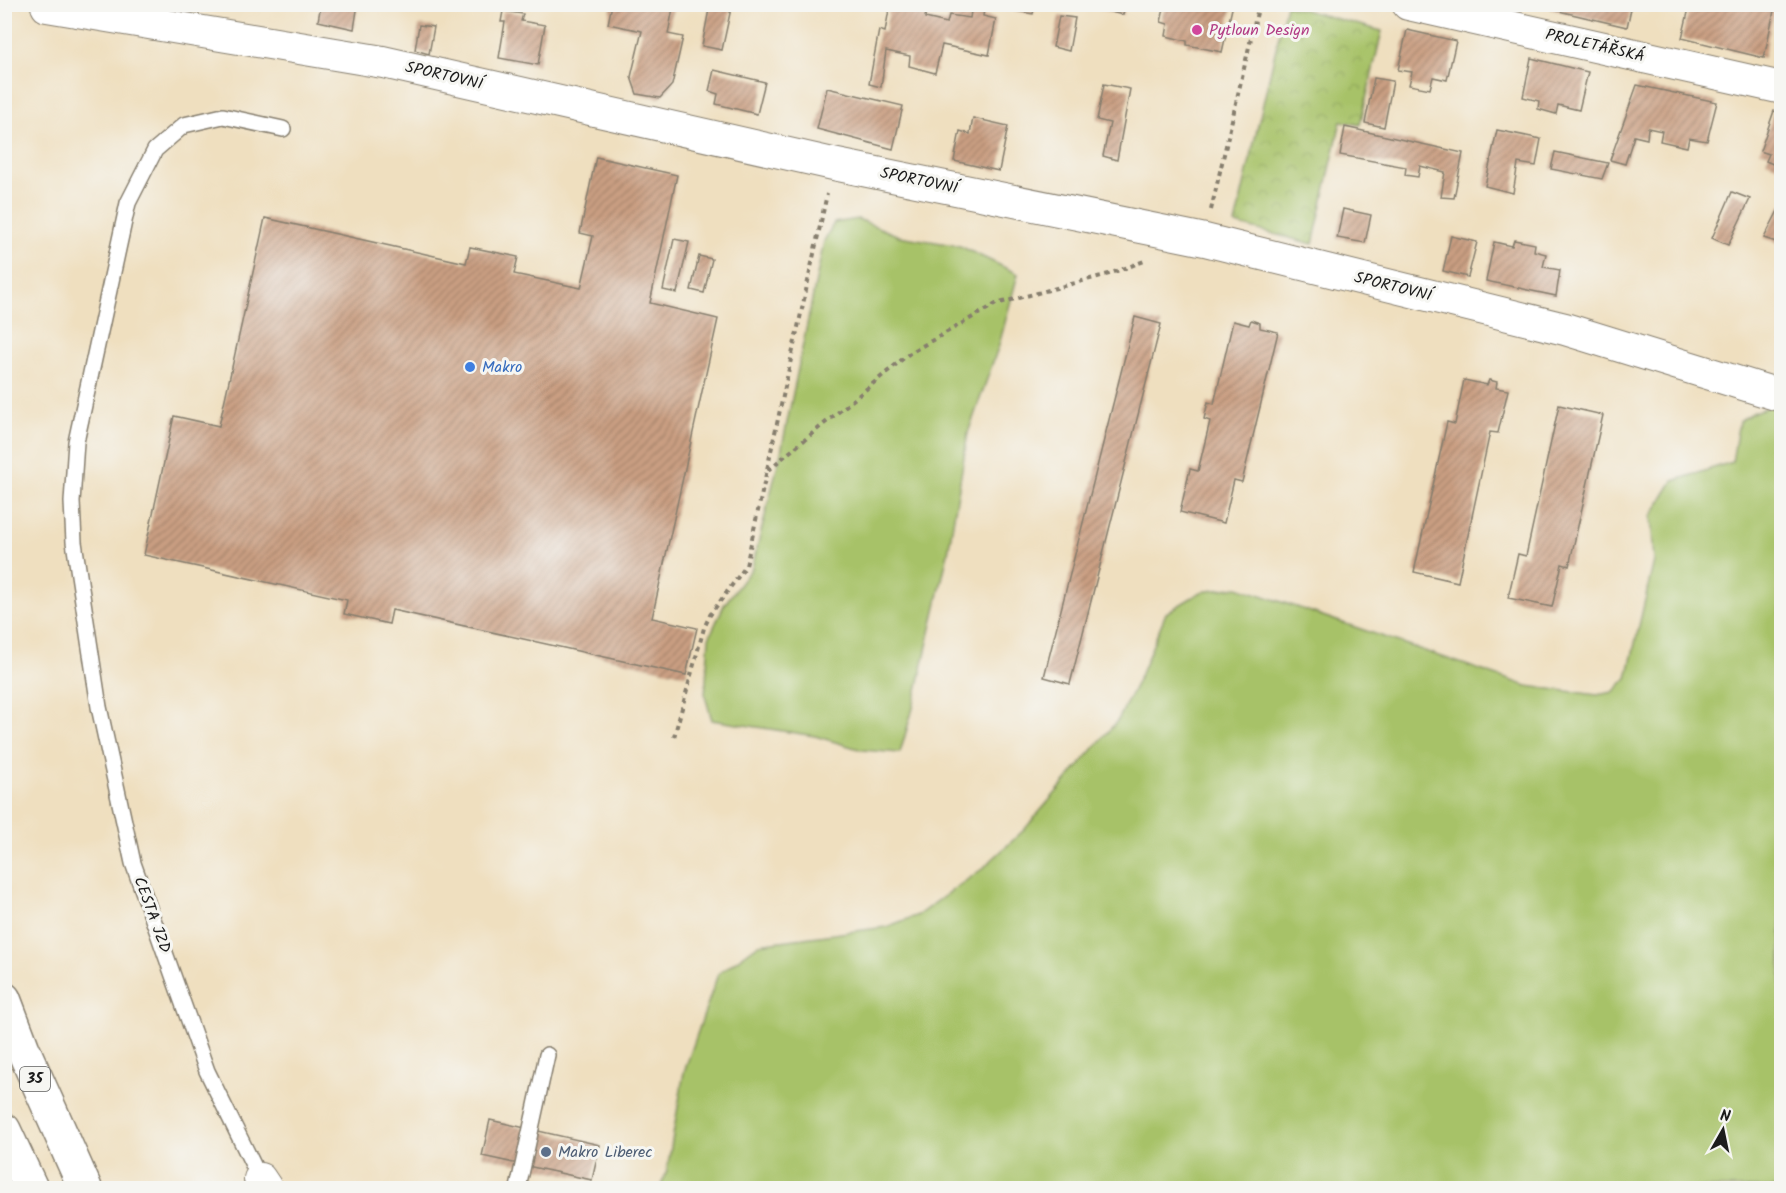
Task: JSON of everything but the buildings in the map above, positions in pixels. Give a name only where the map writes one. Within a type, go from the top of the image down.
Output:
[{"type":"highway","name":"35","points":[[4,999],[22,1049],[85,1188]]},
{"type":"highway","points":[[4,1130],[31,1188]]},
{"type":"highway","points":[[69,1157],[91,1188]]},
{"type":"street","name":"PROLETÁŘSKÁ","points":[[1408,4],[1782,88]]},
{"type":"street","name":"SPORTOVNÍ","points":[[47,6],[382,62],[833,164],[1205,240],[1565,329],[1782,396]]},
{"type":"lane","name":"CESTA JZD","points":[[262,1184],[207,1071],[134,863],[99,707],[74,542],[72,502],[75,453],[128,202],[155,150],[184,125],[223,116],[283,129]]},
{"type":"lane","points":[[518,1188],[547,1055]]},
{"type":"path","points":[[1205,240],[1258,4]]},
{"type":"path","points":[[674,737],[704,628],[710,615],[746,567],[833,164]]},
{"type":"path","points":[[768,470],[910,353],[996,303],[1109,274],[1151,259]]},
{"type":"green space","points":[[1286,5],[1382,31],[1360,125],[1341,121],[1313,244],[1235,224]]},
{"type":"green space","points":[[858,219],[899,236],[960,246],[1018,274],[999,345],[968,433],[948,553],[913,708],[900,753],[862,750],[815,736],[712,720],[705,696],[709,638],[724,605],[752,568],[781,452],[824,241],[834,223]]},
{"type":"green space","points":[[1770,406],[1781,406],[1781,1188],[660,1188],[667,1170],[684,1072],[718,974],[759,944],[886,927],[918,915],[982,869],[1024,830],[1118,720],[1140,676],[1166,613],[1201,592],[1238,587],[1527,686],[1597,695],[1613,692],[1627,678],[1654,561],[1651,517],[1673,481],[1732,462],[1739,421]]},
{"type":"place","name":"Pytloun Design","points":[[1197,30]]},
{"type":"place","name":"Makro","points":[[470,367]]},
{"type":"place","name":"Makro Liberec","points":[[546,1152]]}]
